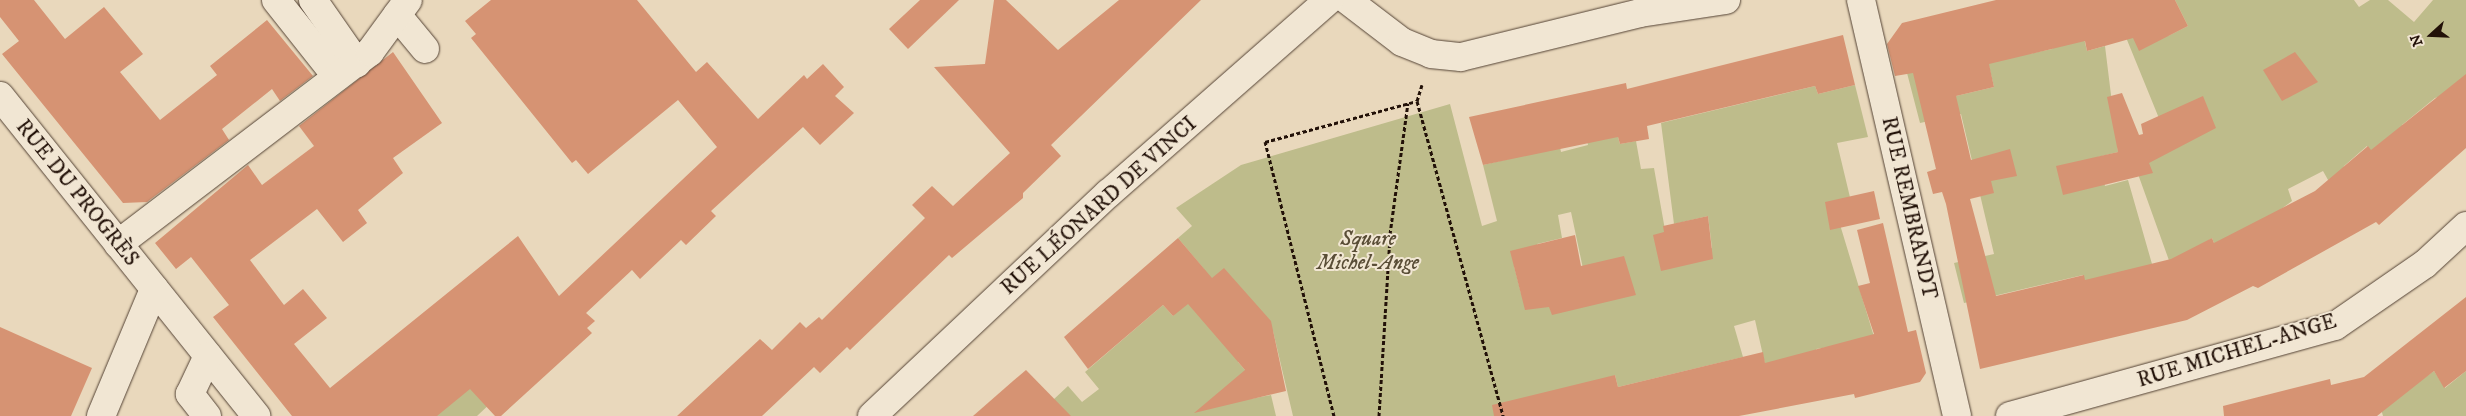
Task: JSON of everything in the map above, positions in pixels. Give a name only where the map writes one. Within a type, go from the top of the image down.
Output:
[{"type":"street","points":[[276,0],[347,70]]},
{"type":"street","points":[[312,0],[347,70]]},
{"type":"street","name":"RUE LÉONARD DE VINCI","points":[[872,416],[1110,193],[1329,0]]},
{"type":"street","points":[[1347,0],[1402,42],[1431,54],[1462,57],[1640,13],[1688,4],[1726,0]]},
{"type":"street","name":"RUE REMBRANDT","points":[[1861,0],[1957,416]]},
{"type":"street","points":[[118,244],[370,52],[403,8],[425,49]]},
{"type":"street","name":"RUE DU PROGRÈS","points":[[0,96],[256,416]]},
{"type":"street","name":"RUE MICHEL-ANGE","points":[[2010,416],[2335,326],[2425,264],[2466,226]]},
{"type":"street","points":[[101,416],[154,289]]},
{"type":"street","points":[[208,356],[190,394],[208,416]]},
{"type":"path","points":[[1334,416],[1265,142],[1417,101],[1503,416]]},
{"type":"path","points":[[1379,416],[1390,234],[1408,103]]},
{"type":"green space","points":[[2149,0],[2168,36],[2188,26],[2175,0],[2354,0],[2359,7],[2370,0],[2388,0],[2414,22],[2433,0],[2466,0],[2466,89],[2435,98],[2402,125],[2415,142],[2384,167],[2367,146],[2344,166],[2336,194],[2323,171],[2288,189],[2292,201],[2219,255],[2212,238],[2171,266],[2129,149],[2165,133],[2114,8]]},
{"type":"green space","points":[[2080,21],[2087,51],[2105,46],[2118,152],[2098,157],[2105,186],[2128,180],[2152,264],[2090,300],[2083,275],[1964,303],[1954,263],[1994,254],[1961,114],[1920,123],[1907,73],[1948,63],[1956,96],[1994,87],[1984,45],[2025,35],[2029,54],[2052,49]]},
{"type":"green space","name":"Square Michel-Ange","points":[[1855,85],[1868,137],[1837,143],[1854,214],[1838,218],[1875,340],[1816,349],[1820,364],[1767,373],[1755,320],[1734,326],[1743,357],[1618,387],[1615,375],[1545,416],[1293,416],[1273,331],[1238,362],[1252,378],[1250,399],[1271,395],[1276,416],[1067,416],[1053,400],[1068,386],[1082,402],[1099,389],[1085,372],[1163,305],[1173,316],[1204,269],[1178,238],[1192,226],[1176,208],[1241,165],[1450,104],[1482,226],[1497,221],[1483,165],[1521,156],[1558,137],[1561,152],[1588,145],[1585,131],[1615,127],[1620,144],[1636,141],[1641,169],[1654,168],[1670,258],[1712,248],[1708,216],[1674,224],[1661,123],[1815,86],[1818,94]],"holes":[[[1571,212],[1585,278],[1521,293],[1514,266],[1541,263],[1537,244],[1562,238],[1558,215]]]},
{"type":"green space","points":[[569,305],[579,320],[477,416],[435,416]]},
{"type":"green space","points":[[2434,371],[2445,388],[2466,371],[2466,416],[2383,416],[2381,409]]},
{"type":"building","points":[[0,0],[34,0],[65,39],[104,7],[143,54],[120,72],[160,120],[217,75],[210,66],[267,20],[313,76],[280,101],[272,89],[222,129],[229,140],[147,202],[123,203],[2,54],[19,41],[0,17]]},
{"type":"building","points":[[491,0],[637,0],[696,72],[707,62],[758,119],[804,75],[807,79],[823,64],[844,87],[835,96],[854,113],[820,145],[803,127],[711,211],[716,216],[686,245],[681,240],[640,279],[632,270],[586,313],[595,321],[587,328],[592,333],[501,416],[495,416],[470,389],[437,416],[292,416],[213,317],[229,305],[191,257],[176,269],[155,243],[248,165],[262,185],[314,146],[299,126],[393,52],[442,123],[393,158],[403,173],[358,210],[367,223],[343,242],[317,209],[250,260],[284,305],[303,289],[327,318],[294,344],[330,388],[518,236],[559,296],[717,147],[678,100],[588,174],[576,160],[572,163],[471,38],[476,34],[465,21]]},
{"type":"building","points":[[920,0],[959,0],[908,49],[889,29]]},
{"type":"building","points":[[994,0],[1006,0],[1058,50],[1119,0],[1201,0],[1051,145],[1061,156],[1023,193],[1023,198],[952,258],[949,255],[850,350],[847,347],[820,373],[814,367],[762,416],[677,416],[760,339],[772,350],[800,322],[806,328],[819,317],[822,320],[925,218],[912,205],[932,186],[953,206],[1010,153],[934,67],[985,64]]},
{"type":"building","points":[[1996,0],[2175,0],[2188,26],[2139,51],[2133,38],[2087,51],[2085,41],[1989,64],[1994,87],[1956,96],[1971,160],[2010,149],[2017,176],[1991,181],[1994,193],[1970,199],[1996,296],[2084,275],[2085,280],[2171,259],[2212,238],[2214,243],[2315,191],[2368,146],[2371,150],[2466,74],[2466,148],[2379,225],[2376,222],[2258,288],[2253,286],[2187,320],[1980,369],[1946,204],[1942,192],[1933,194],[1927,172],[1936,169],[1913,73],[1895,76],[1887,44],[1902,23]]},
{"type":"building","points":[[1843,35],[1855,85],[1818,94],[1815,86],[1647,126],[1649,139],[1620,144],[1618,137],[1483,165],[1469,117],[1626,83],[1627,89]]},
{"type":"building","points":[[2295,52],[2318,82],[2282,101],[2263,70]]},
{"type":"building","points":[[2122,93],[2139,135],[2143,134],[2141,124],[2203,96],[2216,128],[2149,163],[2153,173],[2063,195],[2056,166],[2118,152],[2107,97]]},
{"type":"building","points":[[1874,191],[1880,219],[1830,230],[1825,202]]},
{"type":"building","points":[[1708,216],[1713,259],[1661,271],[1653,235],[1664,232],[1663,226]]},
{"type":"building","points":[[1883,223],[1908,332],[1916,330],[1926,373],[1920,382],[1855,398],[1854,394],[1739,416],[1494,416],[1492,405],[1615,375],[1618,387],[1763,352],[1765,363],[1874,334],[1858,286],[1870,283],[1857,230]]},
{"type":"building","points":[[1575,235],[1581,266],[1624,256],[1636,295],[1552,315],[1549,307],[1525,310],[1510,251]]},
{"type":"building","points":[[1178,238],[1212,278],[1224,268],[1271,321],[1286,391],[1194,413],[1245,370],[1188,304],[1173,316],[1163,305],[1088,369],[1064,337]]},
{"type":"building","points":[[2466,297],[2466,371],[2444,388],[2434,371],[2377,416],[2224,416],[2223,406],[2330,379],[2331,385],[2364,377]]},
{"type":"building","points":[[0,327],[92,368],[71,416],[0,416]]},
{"type":"building","points":[[1026,370],[1071,416],[973,416],[1013,381]]}]
